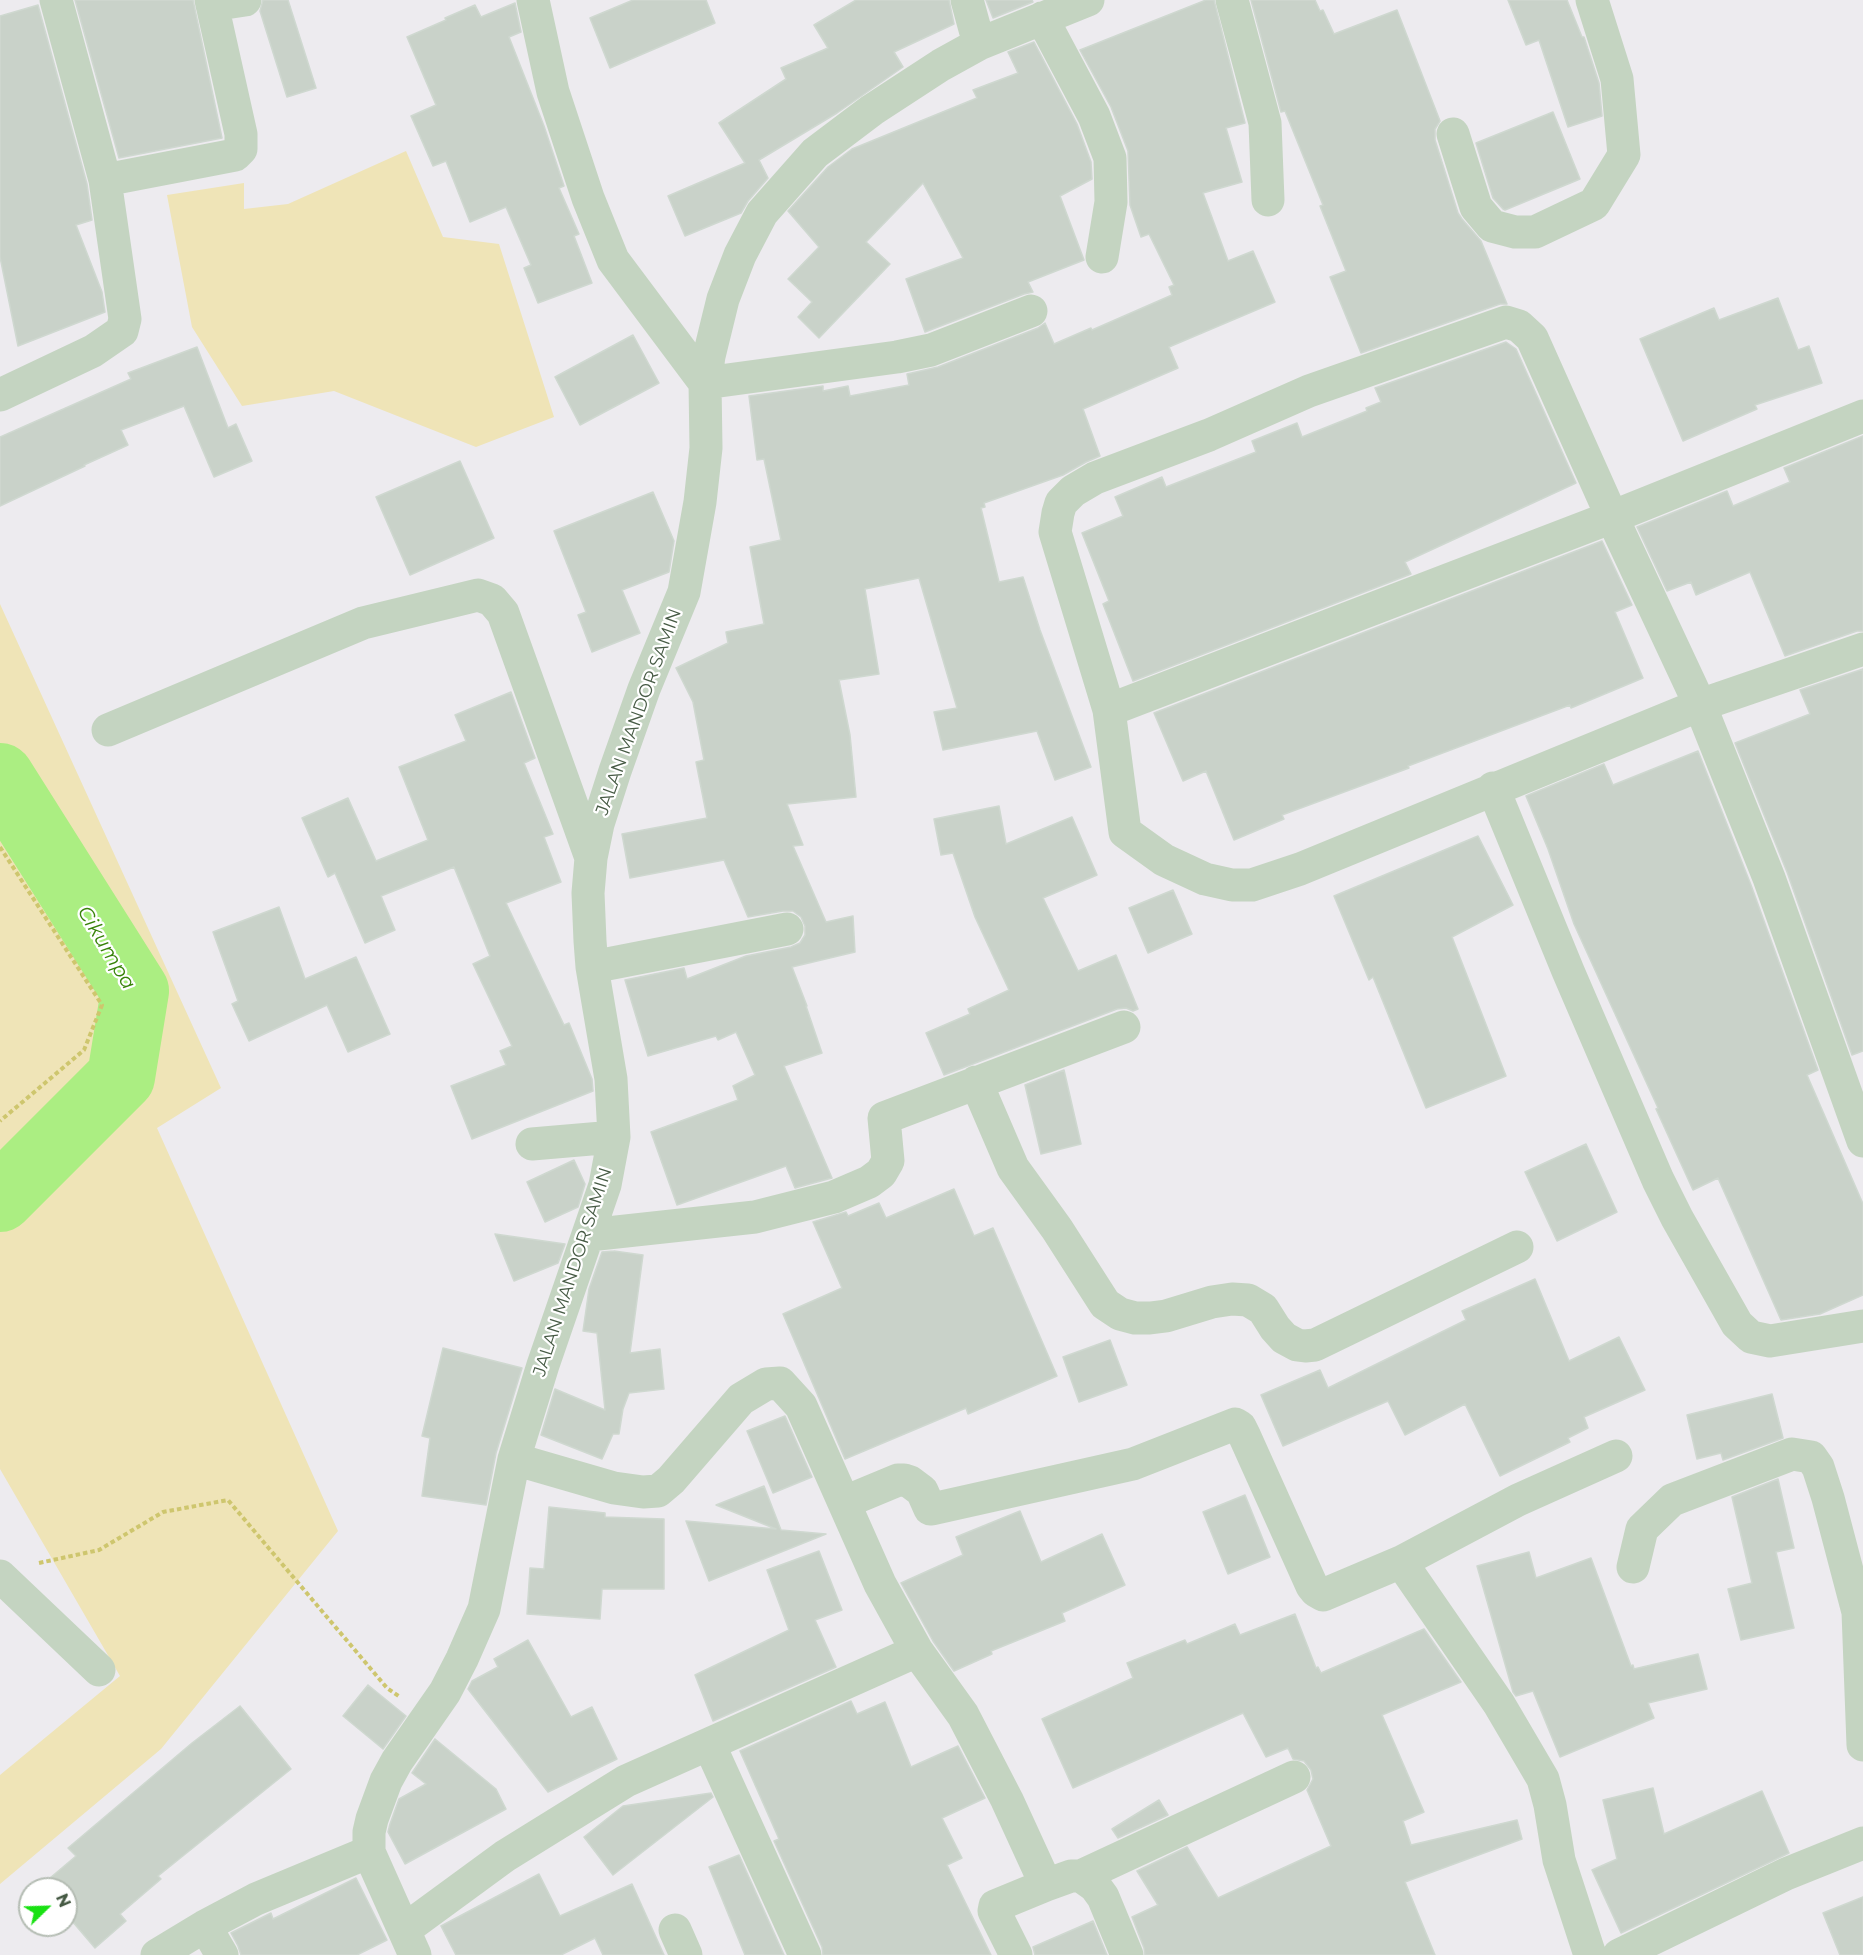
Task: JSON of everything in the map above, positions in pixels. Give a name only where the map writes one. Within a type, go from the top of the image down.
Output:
[{"type":"street","points":[[0,395],[93,351],[122,331],[124,309],[105,180],[56,0]]},
{"type":"street","points":[[105,180],[235,155],[241,149],[241,134],[212,3],[245,0]]},
{"type":"street","points":[[533,0],[553,92],[588,198],[613,260],[705,383],[897,357],[931,350],[1031,311]]},
{"type":"street","points":[[967,0],[979,44]]},
{"type":"street","name":"JALAN MANDOR SAMIN","points":[[410,1943],[369,1852],[372,1819],[386,1781],[397,1761],[445,1692],[484,1609],[514,1459],[543,1365],[605,1185],[614,1137],[610,1079],[592,967],[588,893],[591,858],[598,824],[615,771],[684,592],[700,502],[706,448],[705,383],[708,356],[723,298],[740,255],[762,213],[815,153],[872,110],[941,65],[979,44],[1088,0]]},
{"type":"street","points":[[1232,0],[1265,123],[1268,200]]},
{"type":"street","points":[[1453,134],[1476,207],[1492,226],[1515,232],[1535,232],[1594,204],[1624,155],[1617,79],[1592,0]]},
{"type":"street","points":[[1042,18],[1094,116],[1110,158],[1111,202],[1102,257]]},
{"type":"street","points":[[1863,649],[1700,705],[1280,876],[1252,885],[1223,883],[1205,879],[1164,860],[1125,832],[1109,710],[1055,532],[1061,503],[1073,491],[1095,478],[1209,435],[1309,391],[1506,322],[1519,326],[1532,338],[1700,705],[1769,878],[1863,1141]]},
{"type":"street","points":[[1109,710],[1612,517],[1863,416]]},
{"type":"street","points":[[108,730],[363,623],[478,595],[492,600],[502,613],[591,858]]},
{"type":"street","points":[[1493,788],[1658,1180],[1737,1324],[1751,1337],[1770,1341],[1863,1326]]},
{"type":"street","points":[[592,967],[787,929]]},
{"type":"street","points":[[589,1235],[755,1216],[834,1197],[869,1182],[881,1173],[888,1161],[884,1118],[1124,1027]]},
{"type":"street","points":[[976,1083],[1013,1168],[1057,1229],[1105,1305],[1120,1314],[1134,1318],[1150,1318],[1166,1316],[1212,1302],[1232,1299],[1248,1300],[1263,1309],[1284,1338],[1296,1344],[1315,1345],[1517,1247]]},
{"type":"street","points":[[532,1144],[614,1137]]},
{"type":"street","points":[[514,1459],[614,1488],[643,1492],[658,1491],[686,1464],[741,1399],[766,1384],[780,1383],[801,1406],[880,1584],[917,1651],[963,1715],[1007,1800],[1046,1885]]},
{"type":"street","points":[[845,1502],[898,1480],[904,1480],[922,1491],[932,1509],[1133,1464],[1235,1424],[1240,1426],[1316,1591],[1323,1595],[1401,1562],[1518,1500],[1616,1456]]},
{"type":"street","points":[[1633,1567],[1642,1529],[1672,1500],[1792,1454],[1811,1458],[1818,1467],[1828,1498],[1858,1612],[1863,1745]]},
{"type":"street","points":[[1401,1562],[1499,1704],[1543,1779],[1550,1805],[1559,1860],[1590,1955]]},
{"type":"street","points":[[0,1576],[99,1670]]},
{"type":"street","points":[[410,1943],[505,1856],[626,1781],[917,1651]]},
{"type":"street","points":[[709,1744],[805,1955]]},
{"type":"street","points":[[1016,1955],[994,1911],[995,1906],[1071,1876],[1081,1876],[1293,1777]]},
{"type":"street","points":[[1619,1955],[1786,1874],[1863,1843]]},
{"type":"street","points":[[157,1955],[256,1899],[369,1852]]},
{"type":"street","points":[[1081,1876],[1095,1886],[1103,1897],[1127,1955]]},
{"type":"street","points":[[205,1926],[222,1955]]},
{"type":"path","points":[[0,848],[102,1005],[84,1050],[0,1121]]},
{"type":"path","points":[[33,1565],[99,1550],[163,1512],[228,1500],[387,1688],[428,1716]]},
{"type":"shaded area","points":[[406,151],[443,237],[499,244],[554,417],[476,447],[334,391],[242,406],[192,327],[167,195],[244,183],[244,209],[288,204]]},
{"type":"shaded area","points":[[0,604],[221,1088],[157,1128],[338,1531],[161,1749],[0,1884],[0,1775],[120,1676],[0,1469]]},
{"type":"building","points":[[75,0],[193,0],[222,138],[119,158]]},
{"type":"building","points":[[263,0],[288,0],[316,88],[287,97],[260,11]]},
{"type":"building","points":[[633,0],[706,0],[715,23],[610,68],[590,18]]},
{"type":"building","points":[[856,0],[949,0],[954,24],[894,52],[903,67],[837,113],[759,160],[768,178],[741,213],[685,236],[668,196],[745,163],[719,123],[786,79],[781,68],[828,48],[814,25]]},
{"type":"building","points":[[986,0],[1032,0],[1033,2],[993,18]]},
{"type":"building","points":[[1206,0],[1214,0],[1245,123],[1226,128],[1242,182],[1203,193],[1228,261],[1253,251],[1275,302],[1169,347],[1178,368],[1083,409],[1100,456],[1063,475],[984,503],[985,507],[981,508],[999,582],[1023,577],[1040,630],[1091,767],[1055,780],[1037,731],[943,750],[934,712],[957,708],[919,578],[865,589],[879,674],[839,680],[850,735],[856,797],[787,804],[803,845],[793,846],[826,922],[853,916],[855,952],[792,967],[822,1053],[784,1066],[832,1178],[795,1188],[786,1166],[677,1205],[651,1132],[738,1100],[733,1086],[755,1075],[736,1032],[718,1040],[716,1036],[648,1056],[625,980],[684,968],[687,979],[746,956],[791,947],[800,943],[805,935],[805,926],[801,917],[793,911],[748,917],[724,860],[630,878],[622,834],[707,818],[696,762],[704,760],[693,702],[676,668],[728,643],[726,632],[764,624],[750,547],[781,540],[764,459],[757,460],[749,396],[823,386],[823,391],[848,386],[850,396],[909,385],[907,374],[938,367],[1038,328],[1045,323],[1054,344],[1172,295],[1169,287],[1174,285],[1149,234],[1141,237],[1130,205],[1128,151],[1111,107],[1080,50]]},
{"type":"building","points":[[1251,0],[1315,0],[1320,11],[1323,10],[1334,34],[1397,10],[1440,121],[1435,129],[1435,140],[1458,213],[1481,241],[1507,304],[1500,304],[1361,353],[1330,277],[1346,271],[1320,206],[1323,205],[1285,111],[1281,112]]},
{"type":"building","points":[[1508,0],[1567,0],[1582,37],[1584,37],[1599,83],[1602,116],[1568,127],[1539,40],[1526,45]]},
{"type":"building","points":[[515,3],[521,32],[509,37],[544,126],[564,186],[559,188],[579,234],[574,236],[592,283],[538,303],[524,268],[531,265],[506,207],[470,222],[446,161],[433,166],[411,116],[436,105],[407,37],[475,5],[481,17]]},
{"type":"building","points":[[38,5],[87,184],[92,220],[76,225],[102,292],[105,312],[18,346],[0,257],[0,16]]},
{"type":"building","points":[[1034,42],[1077,124],[1091,162],[1092,179],[1060,196],[1084,260],[1028,282],[1033,292],[925,332],[906,279],[963,258],[923,183],[866,242],[890,264],[819,338],[798,317],[812,302],[788,279],[819,247],[788,211],[828,167],[852,149],[977,98],[973,90],[1018,73],[1008,52]]},
{"type":"building","points":[[1553,112],[1580,179],[1503,209],[1493,198],[1476,143]]},
{"type":"building","points":[[1778,298],[1798,350],[1809,346],[1822,383],[1755,405],[1757,409],[1683,441],[1640,339],[1714,308],[1719,320]]},
{"type":"building","points":[[633,335],[659,383],[580,425],[555,377]]},
{"type":"building","points":[[1506,342],[1516,349],[1576,483],[1405,562],[1411,574],[1133,681],[1103,604],[1109,601],[1082,533],[1123,516],[1115,497],[1162,477],[1166,487],[1256,452],[1252,441],[1297,423],[1302,437],[1367,411],[1366,408],[1381,402],[1375,388]]},
{"type":"building","points":[[197,347],[228,428],[236,424],[252,461],[214,477],[184,406],[121,430],[128,445],[0,506],[0,437],[131,379],[128,373]]},
{"type":"building","points":[[1863,436],[1863,631],[1857,631],[1785,656],[1750,572],[1696,595],[1691,582],[1667,591],[1637,527],[1727,491],[1733,506],[1790,482],[1784,468]]},
{"type":"building","points":[[460,461],[494,538],[410,575],[376,497]]},
{"type":"building","points":[[653,492],[674,541],[669,572],[622,590],[640,633],[592,652],[578,615],[586,612],[554,531]]},
{"type":"building","points":[[1602,541],[1632,605],[1615,612],[1643,678],[1571,708],[1570,705],[1282,815],[1284,819],[1234,840],[1206,771],[1183,781],[1154,713]]},
{"type":"building","points":[[1863,669],[1863,1051],[1852,1055],[1787,872],[1735,743],[1810,714],[1800,690]]},
{"type":"building","points":[[511,692],[535,758],[524,763],[553,834],[544,837],[561,882],[506,903],[564,1025],[569,1023],[592,1079],[593,1091],[472,1139],[451,1086],[506,1065],[500,1051],[512,1046],[473,964],[490,956],[454,867],[381,896],[395,930],[365,943],[335,873],[328,877],[302,818],[348,798],[376,861],[428,840],[399,767],[466,741],[455,715]]},
{"type":"building","points":[[1698,751],[1751,885],[1818,1070],[1807,1075],[1863,1204],[1863,1295],[1820,1314],[1781,1320],[1718,1178],[1693,1190],[1574,924],[1548,849],[1526,796],[1604,764],[1613,785]]},
{"type":"building","points":[[999,806],[1006,844],[1072,817],[1097,875],[1043,898],[1078,971],[1116,955],[1138,1009],[1133,1011],[1126,1008],[1117,1009],[944,1075],[926,1033],[970,1014],[968,1009],[1009,990],[975,917],[953,853],[941,855],[934,819]]},
{"type":"building","points":[[1478,836],[1513,905],[1452,937],[1506,1076],[1426,1108],[1373,977],[1369,980],[1334,896]]},
{"type":"building","points":[[1173,890],[1192,934],[1148,953],[1129,908]]},
{"type":"building","points":[[279,907],[305,979],[356,957],[390,1034],[348,1052],[327,1005],[249,1041],[232,1004],[238,1001],[213,932]]},
{"type":"building","points":[[1064,1070],[1081,1144],[1041,1154],[1025,1085]]},
{"type":"building","points":[[1586,1144],[1617,1212],[1557,1241],[1525,1172]]},
{"type":"building","points":[[574,1160],[585,1184],[578,1207],[545,1222],[527,1182]]},
{"type":"building","points":[[954,1189],[974,1236],[993,1228],[1057,1376],[968,1414],[966,1408],[845,1459],[783,1314],[842,1288],[813,1222],[846,1212],[848,1216],[879,1203],[886,1218]]},
{"type":"building","points":[[495,1234],[565,1244],[558,1263],[514,1281]]},
{"type":"building","points":[[614,1251],[643,1255],[630,1353],[660,1349],[664,1389],[629,1393],[623,1409],[619,1434],[613,1434],[602,1459],[541,1435],[555,1389],[605,1410],[597,1333],[583,1331],[589,1289],[602,1252]]},
{"type":"building","points":[[1535,1279],[1569,1361],[1619,1337],[1645,1390],[1584,1417],[1588,1428],[1568,1438],[1570,1442],[1500,1476],[1465,1404],[1405,1435],[1388,1401],[1283,1446],[1261,1395],[1320,1370],[1328,1388],[1466,1320],[1462,1311]]},
{"type":"building","points":[[1110,1340],[1127,1385],[1079,1402],[1063,1357]]},
{"type":"building","points":[[443,1348],[522,1368],[496,1453],[486,1505],[422,1496],[430,1438],[422,1436]]},
{"type":"building","points":[[1772,1394],[1783,1438],[1723,1460],[1721,1453],[1697,1459],[1687,1415]]},
{"type":"building","points":[[785,1416],[812,1477],[773,1493],[747,1431]]},
{"type":"building","points":[[1778,1479],[1794,1548],[1776,1552],[1794,1628],[1741,1640],[1728,1589],[1752,1583],[1732,1497]]},
{"type":"building","points":[[764,1486],[781,1530],[826,1534],[709,1581],[686,1521],[776,1529],[716,1505]]},
{"type":"building","points":[[1245,1495],[1270,1557],[1228,1574],[1203,1512]]},
{"type":"building","points":[[549,1507],[605,1513],[605,1517],[664,1519],[664,1589],[602,1589],[600,1619],[527,1614],[530,1568],[544,1569]]},
{"type":"building","points":[[1020,1511],[1041,1562],[1102,1534],[1125,1585],[1062,1613],[1065,1621],[991,1651],[992,1654],[954,1671],[933,1641],[901,1583],[963,1555],[956,1537]]},
{"type":"building","points":[[819,1551],[842,1610],[815,1620],[836,1667],[713,1721],[695,1675],[789,1630],[767,1570]]},
{"type":"building","points":[[1529,1552],[1536,1578],[1591,1558],[1631,1666],[1633,1665],[1634,1669],[1698,1654],[1707,1689],[1648,1703],[1654,1718],[1560,1757],[1533,1691],[1516,1696],[1513,1692],[1477,1566]]},
{"type":"building","points":[[1295,1614],[1316,1668],[1318,1667],[1321,1673],[1424,1629],[1461,1682],[1382,1715],[1424,1812],[1403,1821],[1411,1845],[1517,1820],[1522,1839],[1405,1882],[1435,1955],[1145,1955],[1132,1917],[1158,1905],[1137,1871],[1187,1847],[1218,1898],[1331,1846],[1307,1790],[1313,1779],[1311,1770],[1304,1761],[1293,1759],[1288,1748],[1266,1757],[1243,1713],[1073,1788],[1042,1719],[1133,1678],[1127,1663],[1185,1640],[1187,1644],[1235,1624],[1240,1635]]},
{"type":"building","points":[[528,1640],[571,1717],[592,1707],[617,1759],[548,1792],[468,1689],[472,1681],[498,1667],[494,1659]]},
{"type":"building","points":[[368,1685],[406,1716],[383,1749],[343,1716]]},
{"type":"building","points":[[851,1701],[857,1714],[885,1702],[911,1767],[958,1746],[985,1798],[942,1818],[962,1858],[947,1865],[991,1955],[823,1955],[822,1947],[774,1841],[779,1839],[740,1751]]},
{"type":"building","points":[[240,1706],[291,1769],[158,1876],[161,1879],[120,1914],[126,1921],[95,1948],[78,1928],[78,1877],[51,1877],[76,1856],[68,1848],[192,1743]]},
{"type":"building","points":[[435,1739],[496,1789],[506,1809],[405,1864],[388,1832],[399,1799],[426,1784],[412,1773]]},
{"type":"building","points":[[1653,1788],[1664,1834],[1762,1791],[1789,1853],[1621,1933],[1592,1870],[1617,1859],[1603,1800]]},
{"type":"building","points":[[711,1793],[713,1797],[613,1875],[584,1837],[623,1806]]},
{"type":"building","points":[[1159,1800],[1168,1815],[1118,1838],[1112,1829]]},
{"type":"building","points":[[739,1855],[784,1955],[745,1955],[709,1867]]},
{"type":"building","points":[[539,1874],[560,1916],[632,1884],[664,1955],[603,1955],[595,1938],[561,1955],[456,1955],[441,1926]]},
{"type":"building","points":[[356,1878],[387,1940],[357,1955],[241,1955],[231,1933],[271,1913],[273,1919]]},
{"type":"building","points":[[1863,1897],[1863,1955],[1840,1955],[1823,1913]]},
{"type":"building","points":[[1093,1921],[1107,1955],[1035,1955],[1033,1947]]},
{"type":"waterway","name":"Cikumpa","points":[[0,777],[135,991],[121,1077],[0,1198]]}]
